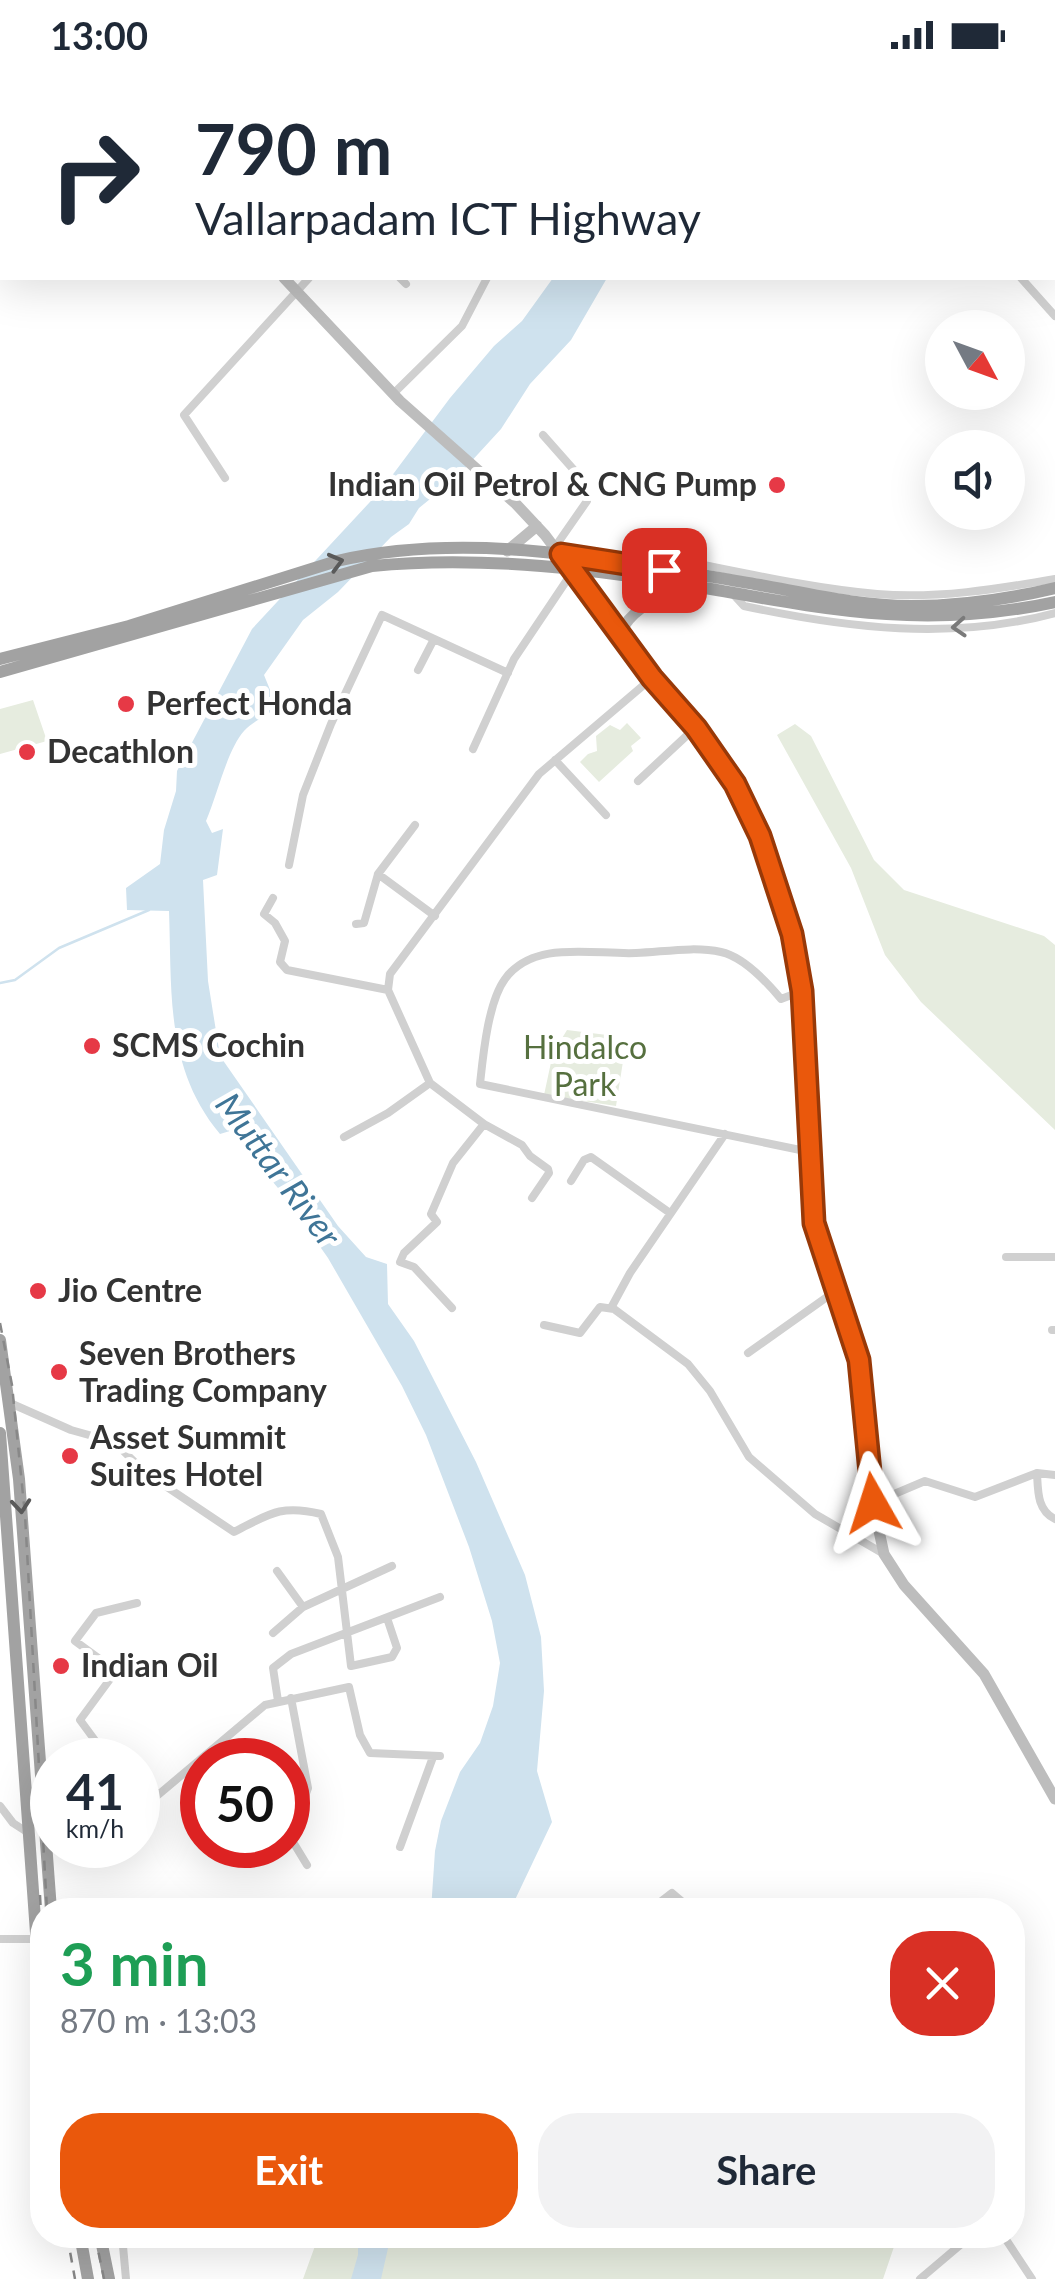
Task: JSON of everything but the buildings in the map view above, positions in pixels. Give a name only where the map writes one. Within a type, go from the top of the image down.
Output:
[{"type":"highway","points":[[0,672],[211,607],[337,561],[372,553],[558,550],[855,602],[911,606],[1021,596],[1055,588]]},
{"type":"highway","points":[[432,554],[686,585],[808,608],[882,616],[980,614],[1055,602]]},
{"type":"highway","points":[[0,659],[211,607]]},
{"type":"highway","points":[[0,1340],[10,1404],[40,1738]]},
{"type":"highway","points":[[0,1433],[32,1898]]},
{"type":"highway","points":[[25,1797],[30,1797]]},
{"type":"highway","points":[[51,1868],[51,1898]]},
{"type":"highway","points":[[82,2248],[88,2279]]},
{"type":"highway","points":[[103,2248],[109,2279]]},
{"type":"main road","points":[[286,280],[397,397],[537,526],[652,678],[696,728],[735,784],[760,836],[792,934],[802,991],[814,1223],[859,1360],[873,1503],[884,1554],[904,1585],[984,1674],[1055,1799]]},
{"type":"main road","points":[[508,551],[537,526]]},
{"type":"main road","points":[[620,633],[628,617],[644,604],[686,585]]},
{"type":"street","points":[[225,478],[184,414],[307,280]]},
{"type":"street","points":[[397,397],[462,326],[486,280]]},
{"type":"street","points":[[1023,280],[1055,316]]},
{"type":"street","points":[[543,435],[581,478],[587,501],[558,550]]},
{"type":"street","points":[[624,564],[648,554],[814,586],[880,594],[939,594],[1055,579]]},
{"type":"street","points":[[473,749],[524,642],[573,570]]},
{"type":"street","points":[[732,594],[744,606],[864,627],[962,628],[1055,613]]},
{"type":"street","points":[[289,865],[303,795],[382,615],[508,672]]},
{"type":"street","points":[[418,670],[434,639]]},
{"type":"street","points":[[532,1198],[548,1169],[522,1145],[484,1124],[430,1083],[388,990],[390,974],[539,774],[652,678]]},
{"type":"street","points":[[638,781],[696,728]]},
{"type":"street","points":[[554,760],[606,814]]},
{"type":"street","points":[[356,924],[364,923],[378,874],[415,824]]},
{"type":"street","points":[[378,874],[435,916]]},
{"type":"street","points":[[272,898],[264,914],[275,923],[285,941],[280,962],[287,970],[388,990]]},
{"type":"street","points":[[802,991],[781,999],[746,965],[724,952],[614,954],[579,950],[520,964],[503,980],[480,1084],[810,1152]]},
{"type":"street","points":[[344,1137],[430,1083]]},
{"type":"street","points":[[452,1308],[414,1267],[400,1262],[404,1253],[438,1222],[431,1214],[448,1174],[484,1124]]},
{"type":"street","points":[[611,1308],[630,1273],[725,1134]]},
{"type":"street","points":[[571,1181],[590,1157],[670,1213]]},
{"type":"street","points":[[1006,1258],[1055,1257]]},
{"type":"street","points":[[748,1352],[834,1292]]},
{"type":"street","points":[[544,1325],[580,1332],[600,1307],[611,1308],[688,1364],[710,1391],[749,1458],[815,1514],[884,1554]]},
{"type":"street","points":[[10,1404],[71,1430],[114,1442],[146,1473],[234,1532],[277,1510],[297,1508],[320,1514],[338,1557],[350,1666],[392,1657],[397,1648],[387,1618]]},
{"type":"street","points":[[873,1503],[925,1481],[976,1497],[1037,1473],[1055,1475]]},
{"type":"street","points":[[1037,1473],[1039,1498],[1046,1514],[1055,1519]]},
{"type":"street","points":[[273,1633],[303,1607],[392,1566]]},
{"type":"street","points":[[277,1570],[303,1607]]},
{"type":"street","points":[[278,1701],[272,1675],[277,1664],[291,1654],[440,1597]]},
{"type":"street","points":[[93,1738],[80,1720],[116,1671],[76,1640],[96,1613],[137,1603]]},
{"type":"street","points":[[160,1793],[265,1705],[349,1687],[360,1736],[370,1753],[436,1757],[400,1847]]},
{"type":"street","points":[[291,1698],[299,1738]]},
{"type":"street","points":[[0,1806],[13,1823],[27,1832]]},
{"type":"street","points":[[0,1938],[30,1939]]},
{"type":"street","points":[[123,2248],[126,2279]]},
{"type":"street","points":[[920,2279],[957,2248]]},
{"type":"street","points":[[1012,2248],[1032,2279]]},
{"type":"green space","points":[[33,700],[47,741],[0,754],[0,709]]},
{"type":"green space","points":[[627,723],[641,738],[631,746],[633,751],[599,782],[580,762],[597,751],[596,736],[610,725],[620,730]]},
{"type":"green space","points":[[795,724],[811,736],[874,860],[904,890],[1044,936],[1055,945],[1055,1130],[921,1002],[885,955],[851,868],[777,735]]},
{"type":"green space","name":"Hindalco Park","points":[[567,1030],[615,1036],[624,1055],[616,1106],[544,1095],[553,1053]]},
{"type":"green space","points":[[314,2248],[894,2248],[883,2279],[303,2279]]},
{"type":"water","name":"Muttar River","points":[[552,280],[606,280],[571,340],[530,384],[501,429],[456,478],[419,508],[409,524],[303,620],[264,675],[277,707],[238,739],[206,821],[212,833],[223,829],[217,875],[203,880],[208,981],[220,1056],[338,1226],[366,1257],[387,1264],[388,1304],[414,1341],[476,1462],[525,1575],[541,1637],[544,1691],[537,1771],[552,1822],[516,1898],[432,1898],[441,1821],[460,1772],[480,1743],[493,1706],[500,1663],[492,1621],[469,1547],[426,1435],[402,1386],[328,1258],[283,1194],[230,1131],[220,1134],[189,1083],[175,1028],[169,911],[127,910],[126,888],[160,864],[177,771],[252,629],[382,489],[450,398],[494,346],[522,321]]},
{"type":"water","points":[[358,2248],[388,2248],[381,2279],[351,2279]]},
{"type":"waterway","points":[[0,983],[15,980],[59,948],[149,910]]},
{"type":"railway","points":[[0,1323],[12,1385],[25,1515],[46,1898]]},
{"type":"railway","points":[[69,2248],[75,2279]]},
{"type":"railway","points":[[98,2248],[104,2279]]},
{"type":"place","name":"Indian Oil Petrol & CNG Pump","points":[[777,485]]},
{"type":"place","name":"Perfect Honda","points":[[126,704]]},
{"type":"place","name":"Decathlon","points":[[27,752]]},
{"type":"place","name":"SCMS Cochin","points":[[92,1046]]},
{"type":"place","name":"Jio Centre","points":[[38,1291]]},
{"type":"place","name":"Seven Brothers Trading Company","points":[[59,1372]]},
{"type":"place","name":"Asset Summit Suites Hotel","points":[[70,1456]]},
{"type":"place","name":"Indian Oil","points":[[61,1666]]},
{"type":"route","points":[[664,570],[561,554],[652,678],[696,728],[735,784],[760,836],[792,934],[802,991],[812,1213],[834,1292],[859,1360],[873,1503]]}]
